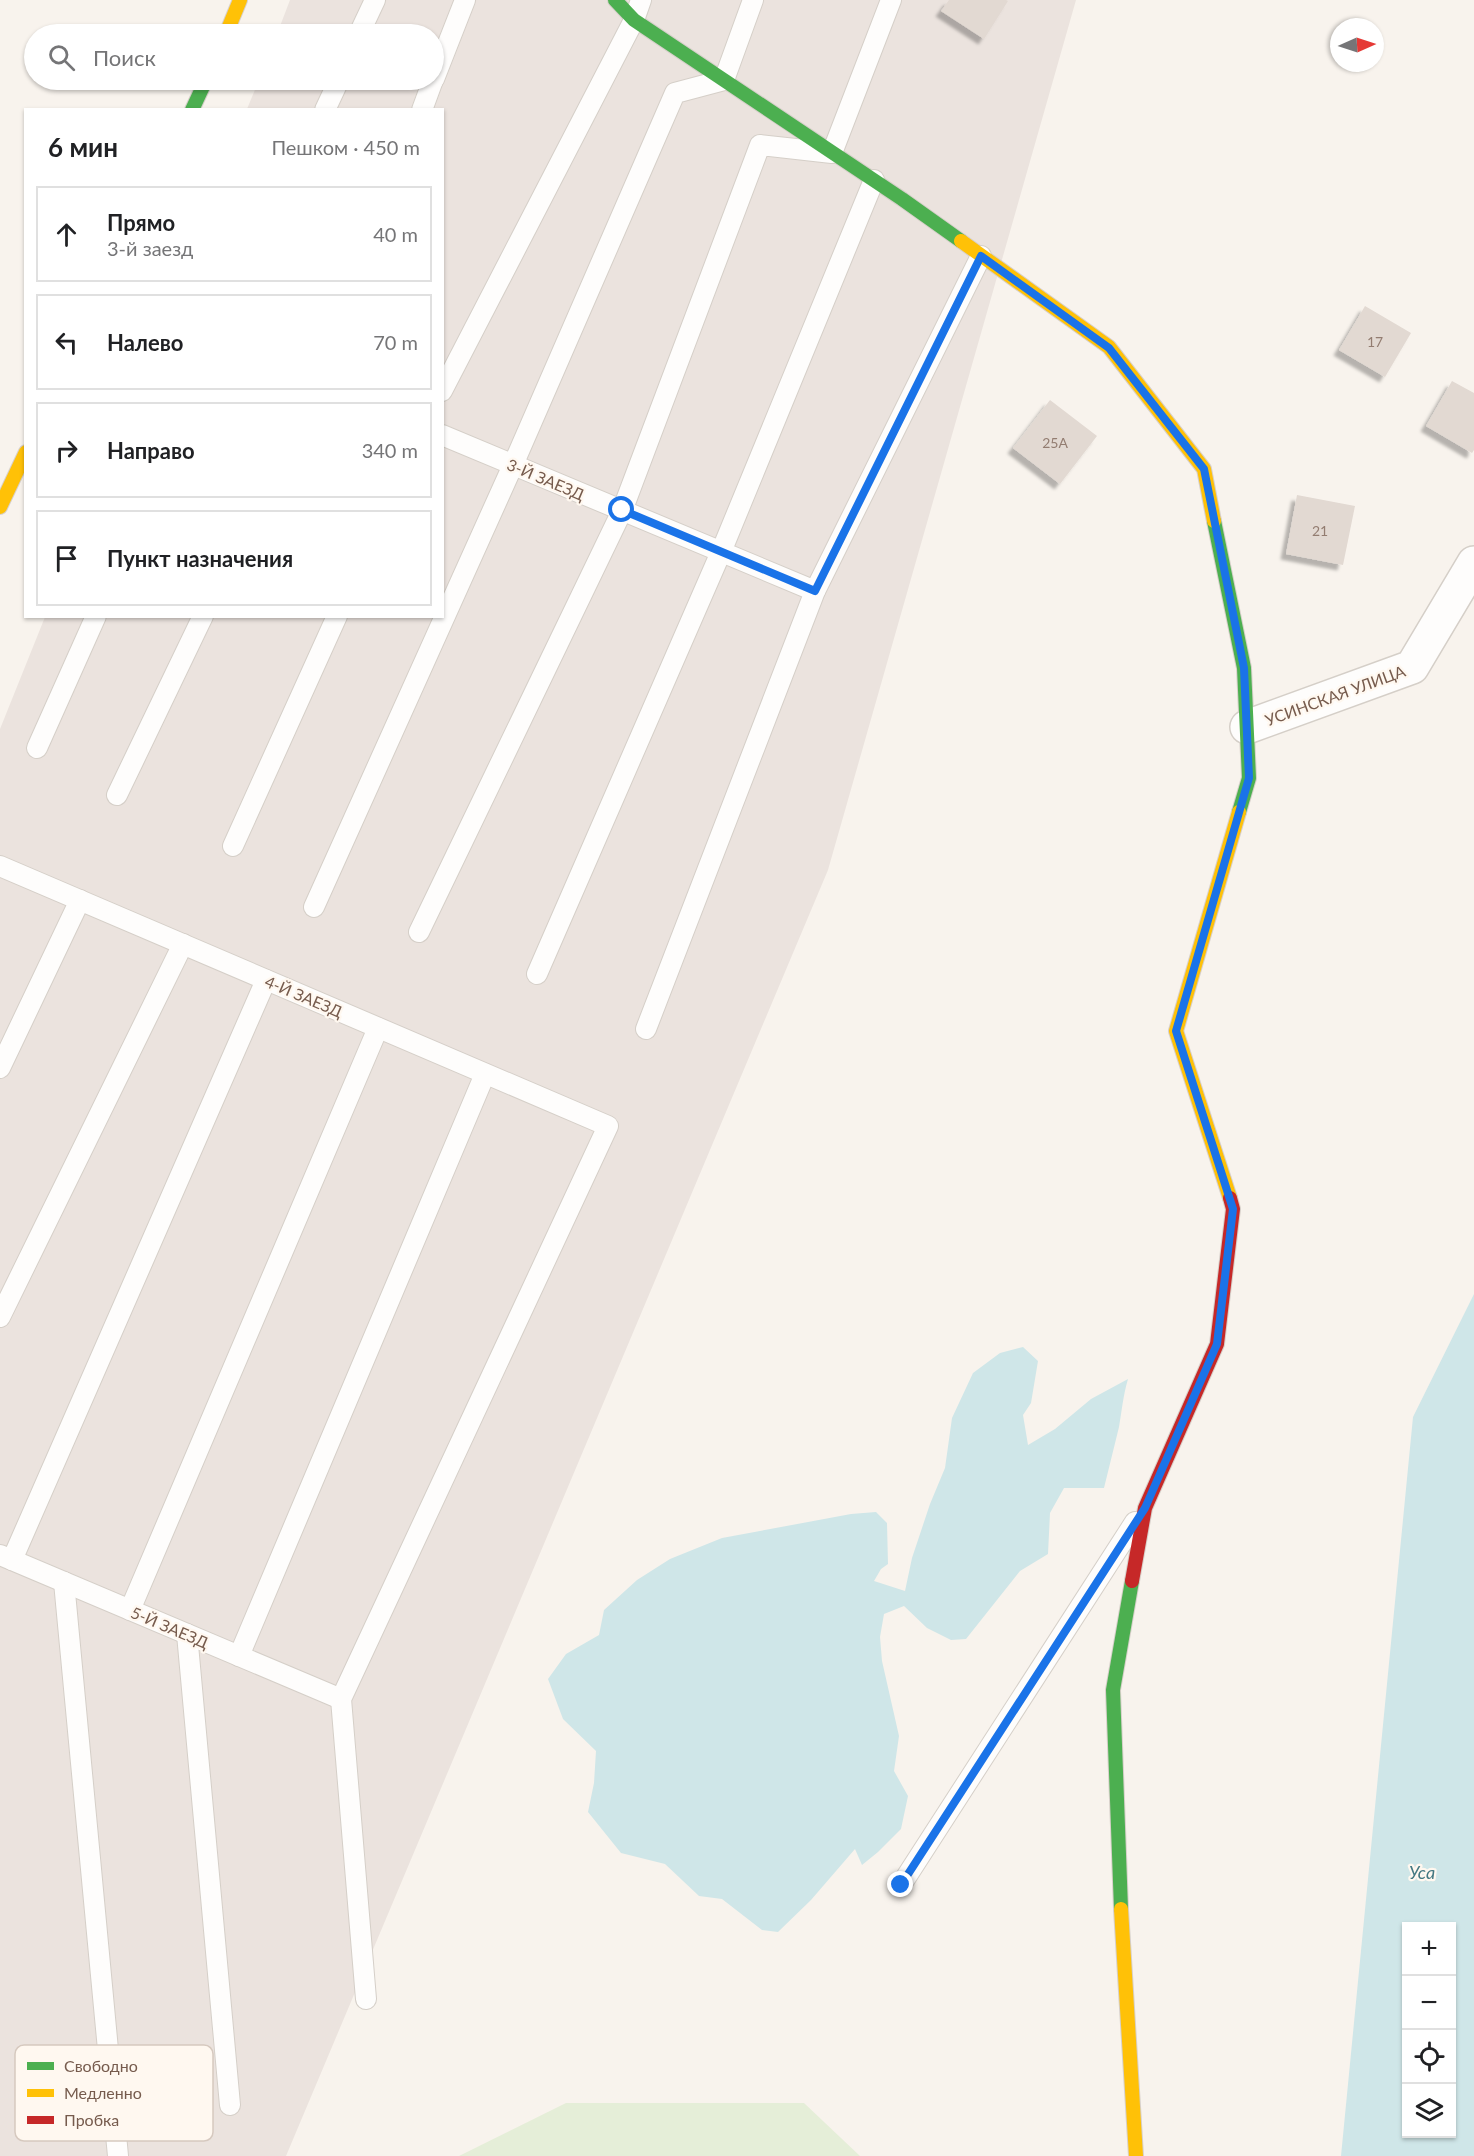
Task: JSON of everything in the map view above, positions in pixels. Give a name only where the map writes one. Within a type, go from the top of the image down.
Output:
[{"type":"street","points":[[230,24],[240,0]]},
{"type":"street","points":[[615,0],[634,20],[874,180],[1109,348],[1204,469],[1244,668],[1249,778],[1176,1031],[1233,1209],[1217,1344],[1145,1508],[1113,1690],[1123,1953],[1136,2156]]},
{"type":"street","points":[[193,108],[201,90]]},
{"type":"street","points":[[0,507],[24,456]]},
{"type":"street","name":"УСИНСКАЯ УЛИЦА","points":[[1247,728],[1412,667],[1474,563]]},
{"type":"lane","points":[[364,24],[375,0]]},
{"type":"lane","points":[[444,54],[465,0]]},
{"type":"lane","points":[[444,387],[634,20],[641,0]]},
{"type":"lane","points":[[314,907],[513,465],[675,93],[724,80],[753,0]]},
{"type":"lane","points":[[419,932],[622,510],[760,145],[832,153],[891,0]]},
{"type":"lane","points":[[326,108],[334,90]]},
{"type":"lane","points":[[423,108],[430,90]]},
{"type":"lane","points":[[537,974],[721,552],[874,180]]},
{"type":"lane","points":[[646,1029],[815,591],[981,256]]},
{"type":"lane","name":"3-Й ЗАЕЗД","points":[[444,436],[815,591]]},
{"type":"lane","points":[[37,748],[95,618]]},
{"type":"lane","points":[[117,795],[202,618]]},
{"type":"lane","points":[[233,846],[337,618]]},
{"type":"lane","name":"4-Й ЗАЕЗД","points":[[0,866],[608,1126],[341,1699]]},
{"type":"lane","points":[[0,1068],[80,900]]},
{"type":"lane","points":[[0,1317],[183,944]]},
{"type":"lane","points":[[6,1558],[266,980]]},
{"type":"lane","points":[[130,1610],[378,1028]]},
{"type":"lane","points":[[239,1656],[485,1074]]},
{"type":"lane","points":[[901,1885],[1145,1508]]},
{"type":"lane","name":"5-Й ЗАЕЗД","points":[[6,1558],[341,1699]]},
{"type":"lane","points":[[64,1582],[108,2045]]},
{"type":"lane","points":[[187,1634],[230,2105]]},
{"type":"lane","points":[[341,1699],[366,1999]]},
{"type":"lane","points":[[117,2141],[118,2156]]},
{"type":"shaded area","points":[[290,0],[1076,0],[828,870],[286,2156],[0,2156],[0,729],[45,618],[444,618],[444,108],[247,108],[255,90],[444,90],[444,24],[281,24]]},
{"type":"green space","points":[[566,2103],[804,2103],[860,2156],[459,2156]]},
{"type":"water","name":"Уса","points":[[1474,1294],[1474,2156],[1341,2156],[1413,1417]]},
{"type":"water","points":[[1023,1347],[1038,1361],[1031,1403],[1023,1415],[1028,1445],[1055,1429],[1091,1399],[1128,1379],[1104,1488],[1064,1488],[1050,1513],[1048,1554],[1020,1571],[966,1639],[951,1640],[927,1628],[904,1606],[884,1614],[880,1637],[882,1661],[899,1736],[894,1771],[908,1796],[901,1829],[862,1865],[855,1849],[811,1900],[778,1932],[762,1930],[722,1899],[699,1896],[665,1864],[621,1853],[588,1812],[594,1783],[596,1751],[563,1719],[548,1679],[566,1654],[599,1635],[604,1610],[637,1580],[670,1559],[722,1538],[851,1514],[876,1512],[887,1523],[888,1564],[881,1569],[874,1581],[905,1591],[912,1558],[945,1468],[952,1418],[973,1373],[1000,1353]]},
{"type":"building","points":[[949,0],[1008,1],[984,39],[941,11]]},
{"type":"building","points":[[1365,306],[1411,333],[1385,377],[1339,350]]},
{"type":"building","points":[[1452,381],[1474,393],[1474,450],[1472,453],[1426,426]]},
{"type":"building","points":[[1050,400],[1097,436],[1060,484],[1013,448]]},
{"type":"building","points":[[1297,495],[1355,506],[1343,565],[1286,554]]},
{"type":"traffic: fast","points":[[615,0],[634,20],[961,241]]},
{"type":"traffic: fast","points":[[193,108],[201,90]]},
{"type":"traffic: fast","points":[[1214,521],[1244,668],[1249,778],[1239,812]]},
{"type":"traffic: fast","points":[[1121,1909],[1113,1690],[1132,1581]]},
{"type":"traffic: slow","points":[[230,24],[240,0]]},
{"type":"traffic: slow","points":[[961,241],[1109,347],[1204,469],[1214,521]]},
{"type":"traffic: slow","points":[[0,507],[24,456]]},
{"type":"traffic: slow","points":[[1230,1198],[1176,1031],[1239,812]]},
{"type":"traffic: slow","points":[[1121,1909],[1136,2156]]},
{"type":"traffic: jam","points":[[1132,1581],[1145,1508],[1217,1344],[1233,1209],[1230,1198]]},
{"type":"route","points":[[622,510],[815,591],[981,256],[1109,348],[1204,469],[1244,668],[1249,778],[1176,1031],[1233,1209],[1217,1344],[1145,1508],[901,1885]]}]
